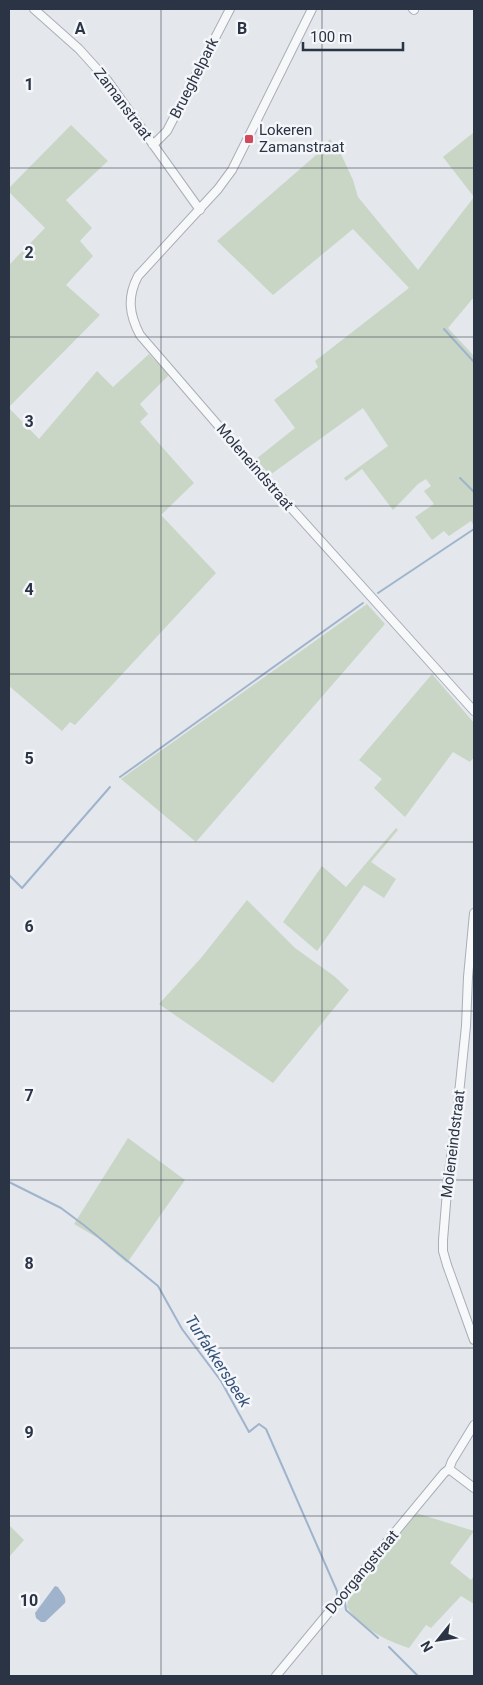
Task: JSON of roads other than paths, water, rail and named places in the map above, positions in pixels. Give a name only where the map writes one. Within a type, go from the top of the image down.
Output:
[{"type":"street","name":"Zamanstraat","points":[[34,9],[79,49],[107,80],[200,210]]},
{"type":"street","name":"Brueghelpark","points":[[153,144],[167,131],[230,9]]},
{"type":"street","name":"Moleneindstraat","points":[[312,9],[225,182],[138,276],[133,285],[130,298],[130,312],[140,335],[248,460],[474,711]]},
{"type":"street","name":"Moleneindstraat","points":[[474,914],[466,1026],[448,1179],[443,1245],[446,1265],[474,1340]]},
{"type":"street","points":[[474,1425],[449,1469],[474,1488]]},
{"type":"street","name":"Doorgangstraat","points":[[276,1676],[449,1469]]},
{"type":"water","points":[[55,1586],[58,1587],[63,1595],[65,1603],[45,1622],[41,1622],[36,1618],[35,1613]]},
{"type":"waterway","points":[[444,329],[474,362]]},
{"type":"waterway","points":[[460,478],[474,492]]},
{"type":"waterway","points":[[378,593],[474,529]]},
{"type":"waterway","points":[[120,777],[363,603]]},
{"type":"waterway","points":[[9,875],[22,888],[110,787]]},
{"type":"waterway","name":"Turfakkersbeek","points":[[9,1182],[61,1208],[158,1286],[182,1329],[221,1381],[249,1432],[259,1424],[266,1429],[337,1594]]},
{"type":"waterway","name":"Turfakkersbeek","points":[[345,1603],[346,1610],[378,1638]]},
{"type":"waterway","name":"Turfakkersbeek","points":[[389,1647],[418,1676]]},
{"type":"place","name":"Lokeren Zamanstraat","points":[[249,139]]}]
